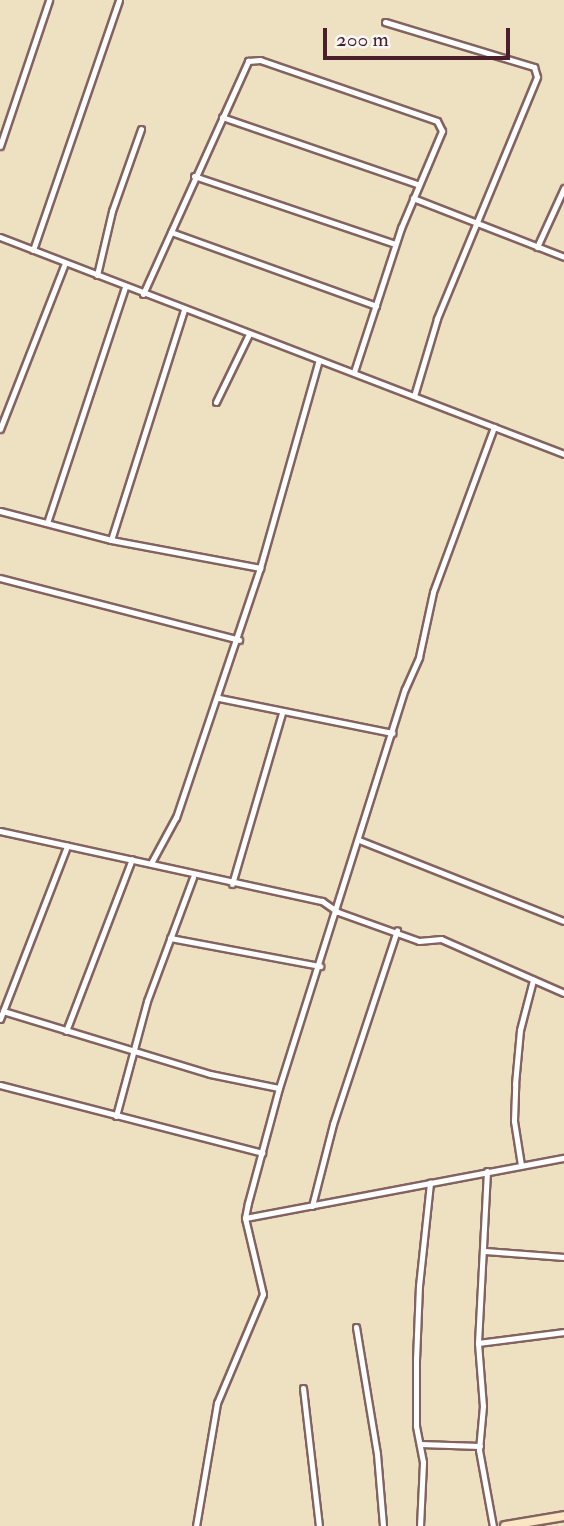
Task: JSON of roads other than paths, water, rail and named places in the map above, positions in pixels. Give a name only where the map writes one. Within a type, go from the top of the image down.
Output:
[{"type":"street","points":[[0,146],[49,0]]},
{"type":"street","points":[[33,250],[119,0]]},
{"type":"street","points":[[385,22],[536,70],[537,77],[437,319],[414,397]]},
{"type":"street","points":[[144,294],[245,64],[255,58],[382,101],[443,127],[395,244],[354,372]]},
{"type":"street","points":[[222,117],[419,185]]},
{"type":"street","points":[[97,275],[112,211],[141,129]]},
{"type":"street","points":[[194,176],[395,244]]},
{"type":"street","points":[[537,247],[564,188]]},
{"type":"street","points":[[413,198],[564,257]]},
{"type":"street","points":[[172,232],[376,306]]},
{"type":"street","points":[[0,237],[564,454]]},
{"type":"street","points":[[0,429],[65,263]]},
{"type":"street","points":[[47,523],[125,287]]},
{"type":"street","points":[[111,540],[184,310]]},
{"type":"street","points":[[216,402],[249,334]]},
{"type":"street","points":[[151,863],[176,817],[239,640],[319,360]]},
{"type":"street","points":[[196,1526],[216,1403],[263,1294],[244,1218],[279,1088],[419,657],[433,592],[494,427]]},
{"type":"street","points":[[0,511],[111,540],[260,568]]},
{"type":"street","points":[[0,578],[239,640]]},
{"type":"street","points":[[219,698],[282,713],[393,733]]},
{"type":"street","points":[[232,884],[282,713]]},
{"type":"street","points":[[0,831],[151,863],[193,877],[322,901],[338,912],[397,930],[419,941],[441,939],[564,993]]},
{"type":"street","points":[[359,840],[564,920]]},
{"type":"street","points":[[0,1019],[67,846]]},
{"type":"street","points":[[66,1031],[132,859]]},
{"type":"street","points":[[116,1116],[170,938],[193,877]]},
{"type":"street","points":[[312,1206],[333,1124],[397,930]]},
{"type":"street","points":[[170,938],[320,966]]},
{"type":"street","points":[[521,1165],[514,1121],[515,1084],[520,1030],[533,980]]},
{"type":"street","points":[[3,1011],[210,1074],[279,1088]]},
{"type":"street","points":[[0,1084],[262,1153]]},
{"type":"street","points":[[244,1218],[564,1158]]},
{"type":"street","points":[[487,1171],[485,1251],[478,1343],[483,1406],[480,1446],[493,1526]]},
{"type":"street","points":[[420,1526],[418,1298],[430,1183]]},
{"type":"street","points":[[485,1251],[564,1257]]},
{"type":"street","points":[[356,1327],[377,1454],[383,1526]]},
{"type":"street","points":[[478,1343],[564,1332]]},
{"type":"street","points":[[303,1388],[319,1526]]},
{"type":"street","points":[[419,1444],[480,1446]]},
{"type":"street","points":[[505,1526],[549,1523],[564,1516]]}]
